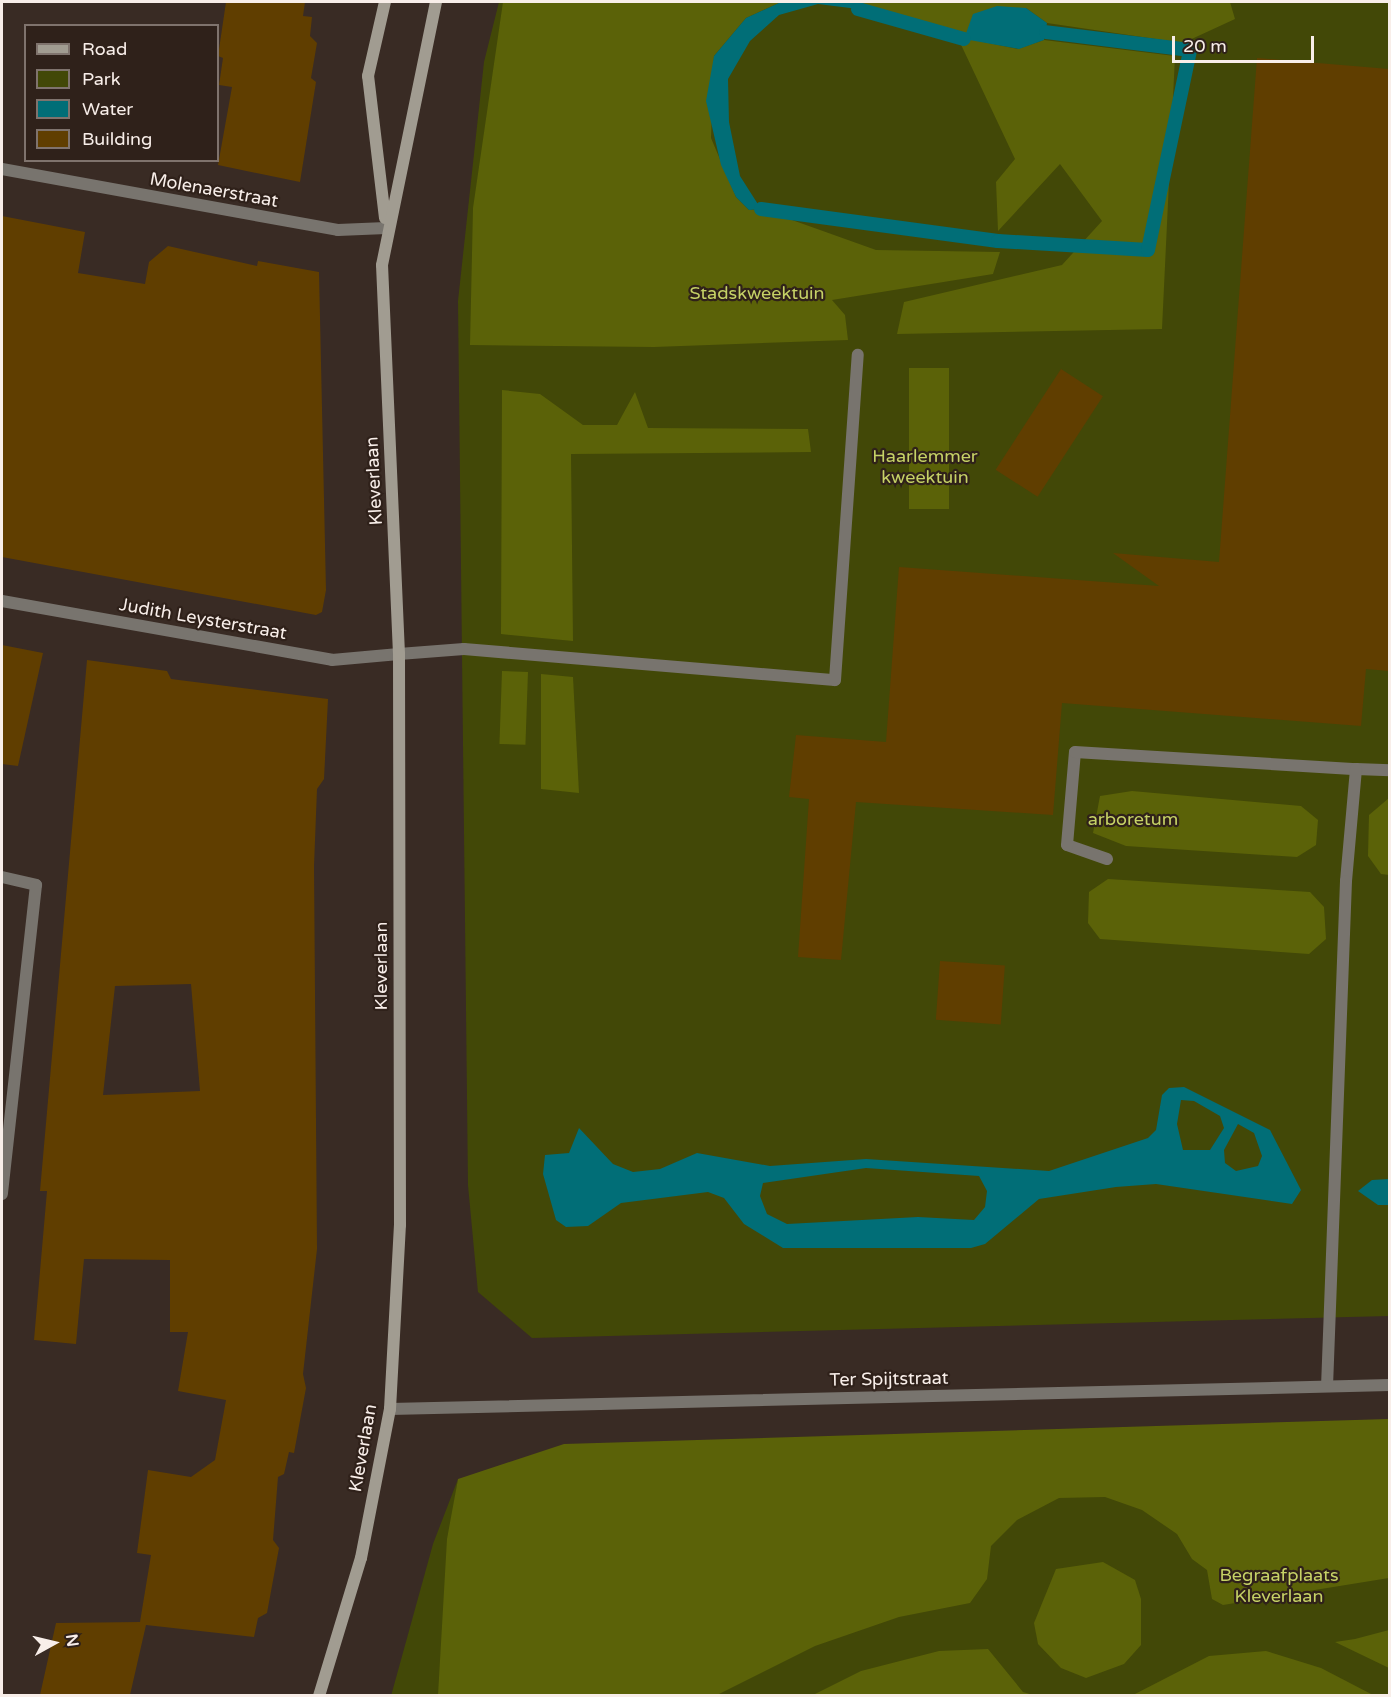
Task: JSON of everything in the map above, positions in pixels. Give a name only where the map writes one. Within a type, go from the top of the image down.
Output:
[{"type":"main road","name":"Kleverlaan","points":[[385,2],[368,76],[386,228]]},
{"type":"main road","name":"Kleverlaan","points":[[319,1695],[361,1558],[390,1409],[400,1225],[399,654],[382,265],[386,228],[436,2]]},
{"type":"street","name":"Molenaerstraat","points":[[2,169],[338,230],[386,228]]},
{"type":"street","name":"Judith Leysterstraat","points":[[2,602],[332,660],[464,649],[835,680],[858,355]]},
{"type":"street","points":[[1107,859],[1067,845],[1075,752],[1389,770]]},
{"type":"street","points":[[1327,1386],[1332,1202],[1356,769]]},
{"type":"street","points":[[2,877],[36,885],[2,1194]]},
{"type":"street","name":"Ter Spijtstraat","points":[[390,1409],[1389,1385]]},
{"type":"green space","name":"Haarlemmer kweektuin","points":[[499,2],[1389,2],[1389,1316],[532,1338],[478,1292],[468,1185],[458,301],[484,62]]},
{"type":"green space","name":"Stadskweektuin","points":[[503,2],[781,2],[746,18],[714,56],[711,138],[736,197],[749,210],[761,209],[876,250],[1000,252],[993,274],[832,300],[845,315],[848,340],[654,347],[470,345],[473,208]]},
{"type":"green space","points":[[854,2],[1230,2],[1235,19],[1183,43],[1047,23],[1026,8],[964,38],[1018,49],[1044,40],[1175,56],[1162,329],[897,334],[904,302],[1062,265],[1102,221],[1060,164],[998,231],[996,182],[1015,159],[955,32]]},
{"type":"green space","points":[[909,368],[949,368],[949,509],[909,509]]},
{"type":"green space","points":[[502,390],[540,394],[583,425],[617,425],[635,392],[648,428],[808,429],[811,452],[571,454],[573,641],[501,634]]},
{"type":"green space","points":[[502,671],[528,672],[525,745],[499,744]]},
{"type":"green space","points":[[541,674],[573,677],[579,793],[541,789]]},
{"type":"green space","name":"arboretum","points":[[1132,791],[1301,806],[1318,820],[1316,845],[1297,857],[1126,846],[1093,833],[1100,796]]},
{"type":"green space","points":[[1389,798],[1389,875],[1381,874],[1368,856],[1369,815]]},
{"type":"green space","points":[[1108,879],[1310,892],[1324,907],[1326,939],[1309,954],[1100,939],[1088,923],[1089,892]]},
{"type":"green space","points":[[1389,1419],[1389,1578],[1223,1605],[1212,1599],[1207,1570],[1192,1559],[1177,1534],[1142,1510],[1105,1497],[1059,1498],[1017,1520],[991,1546],[987,1579],[970,1603],[899,1617],[815,1646],[717,1695],[438,1695],[447,1539],[458,1479],[564,1444]]},
{"type":"green space","name":"Begraafplaats Kleverlaan","points":[[1389,1472],[1389,1695],[391,1696],[433,1544],[458,1479],[447,1553],[461,1521]]},
{"type":"green space","points":[[1103,1562],[1135,1580],[1141,1599],[1141,1645],[1124,1664],[1086,1678],[1061,1668],[1038,1644],[1034,1623],[1056,1569]]},
{"type":"green space","points":[[1389,1630],[1389,1668],[1335,1642],[1355,1639]]},
{"type":"green space","points":[[988,1649],[1023,1692],[1033,1695],[813,1695],[861,1671],[939,1651]]},
{"type":"green space","points":[[1266,1651],[1321,1668],[1373,1695],[1133,1695],[1209,1656]]},
{"type":"water","points":[[781,2],[854,2],[858,9],[818,4],[779,15],[750,41],[728,79],[729,122],[740,176],[761,209],[749,210],[736,197],[721,165],[706,101],[714,56],[746,18]]},
{"type":"water","points":[[997,6],[1026,8],[1047,23],[1044,40],[1019,49],[964,39],[973,14]]},
{"type":"water","points":[[1184,1087],[1270,1130],[1301,1190],[1292,1204],[1156,1184],[1116,1187],[1039,1199],[985,1244],[971,1248],[783,1248],[744,1224],[724,1198],[708,1192],[621,1203],[588,1226],[566,1227],[556,1220],[543,1174],[545,1155],[569,1153],[579,1128],[613,1164],[633,1172],[660,1169],[697,1153],[770,1166],[866,1159],[1049,1171],[1148,1138],[1156,1130],[1162,1095],[1169,1088]],"holes":[[[1181,1100],[1194,1101],[1220,1116],[1224,1128],[1210,1150],[1183,1150],[1177,1124]],[[1238,1124],[1254,1133],[1262,1156],[1258,1166],[1236,1171],[1225,1163],[1224,1150]],[[866,1168],[979,1176],[987,1191],[985,1207],[974,1220],[918,1217],[787,1224],[767,1214],[760,1196],[763,1183]]]},
{"type":"water","points":[[1389,1179],[1389,1205],[1378,1205],[1358,1191],[1372,1180]]},
{"type":"building","points":[[226,2],[305,2],[303,16],[312,17],[310,36],[317,43],[311,78],[316,82],[300,182],[218,165],[232,87],[219,85],[223,58],[219,56]]},
{"type":"building","points":[[1257,58],[1389,69],[1389,671],[1366,669],[1361,726],[1062,703],[1053,815],[856,802],[841,960],[798,957],[809,799],[789,797],[796,735],[886,742],[899,567],[1159,586],[1113,553],[1219,562]]},
{"type":"building","points":[[2,216],[85,232],[78,273],[145,284],[149,262],[168,246],[257,266],[258,261],[319,272],[326,590],[322,612],[316,615],[2,557]]},
{"type":"building","points":[[1061,369],[1103,396],[1038,497],[996,470]]},
{"type":"building","points":[[2,645],[43,653],[18,766],[2,764]]},
{"type":"building","points":[[87,660],[167,671],[171,679],[328,699],[324,779],[317,789],[314,866],[317,1249],[303,1374],[306,1388],[294,1453],[289,1452],[284,1474],[278,1477],[273,1540],[279,1548],[267,1613],[258,1618],[254,1637],[146,1625],[130,1695],[40,1695],[56,1623],[140,1622],[151,1555],[137,1553],[148,1470],[191,1477],[215,1460],[226,1400],[178,1391],[188,1332],[170,1332],[170,1260],[84,1259],[76,1344],[34,1340],[47,1191],[40,1191]],"holes":[[[191,984],[200,1091],[103,1095],[115,986]]]},
{"type":"building","points":[[940,961],[1005,966],[1001,1024],[936,1020]]},
{"type":"waterway","points":[[858,9],[964,39]]},
{"type":"waterway","points":[[761,209],[998,241],[1148,250],[1190,50],[1046,32]]}]
